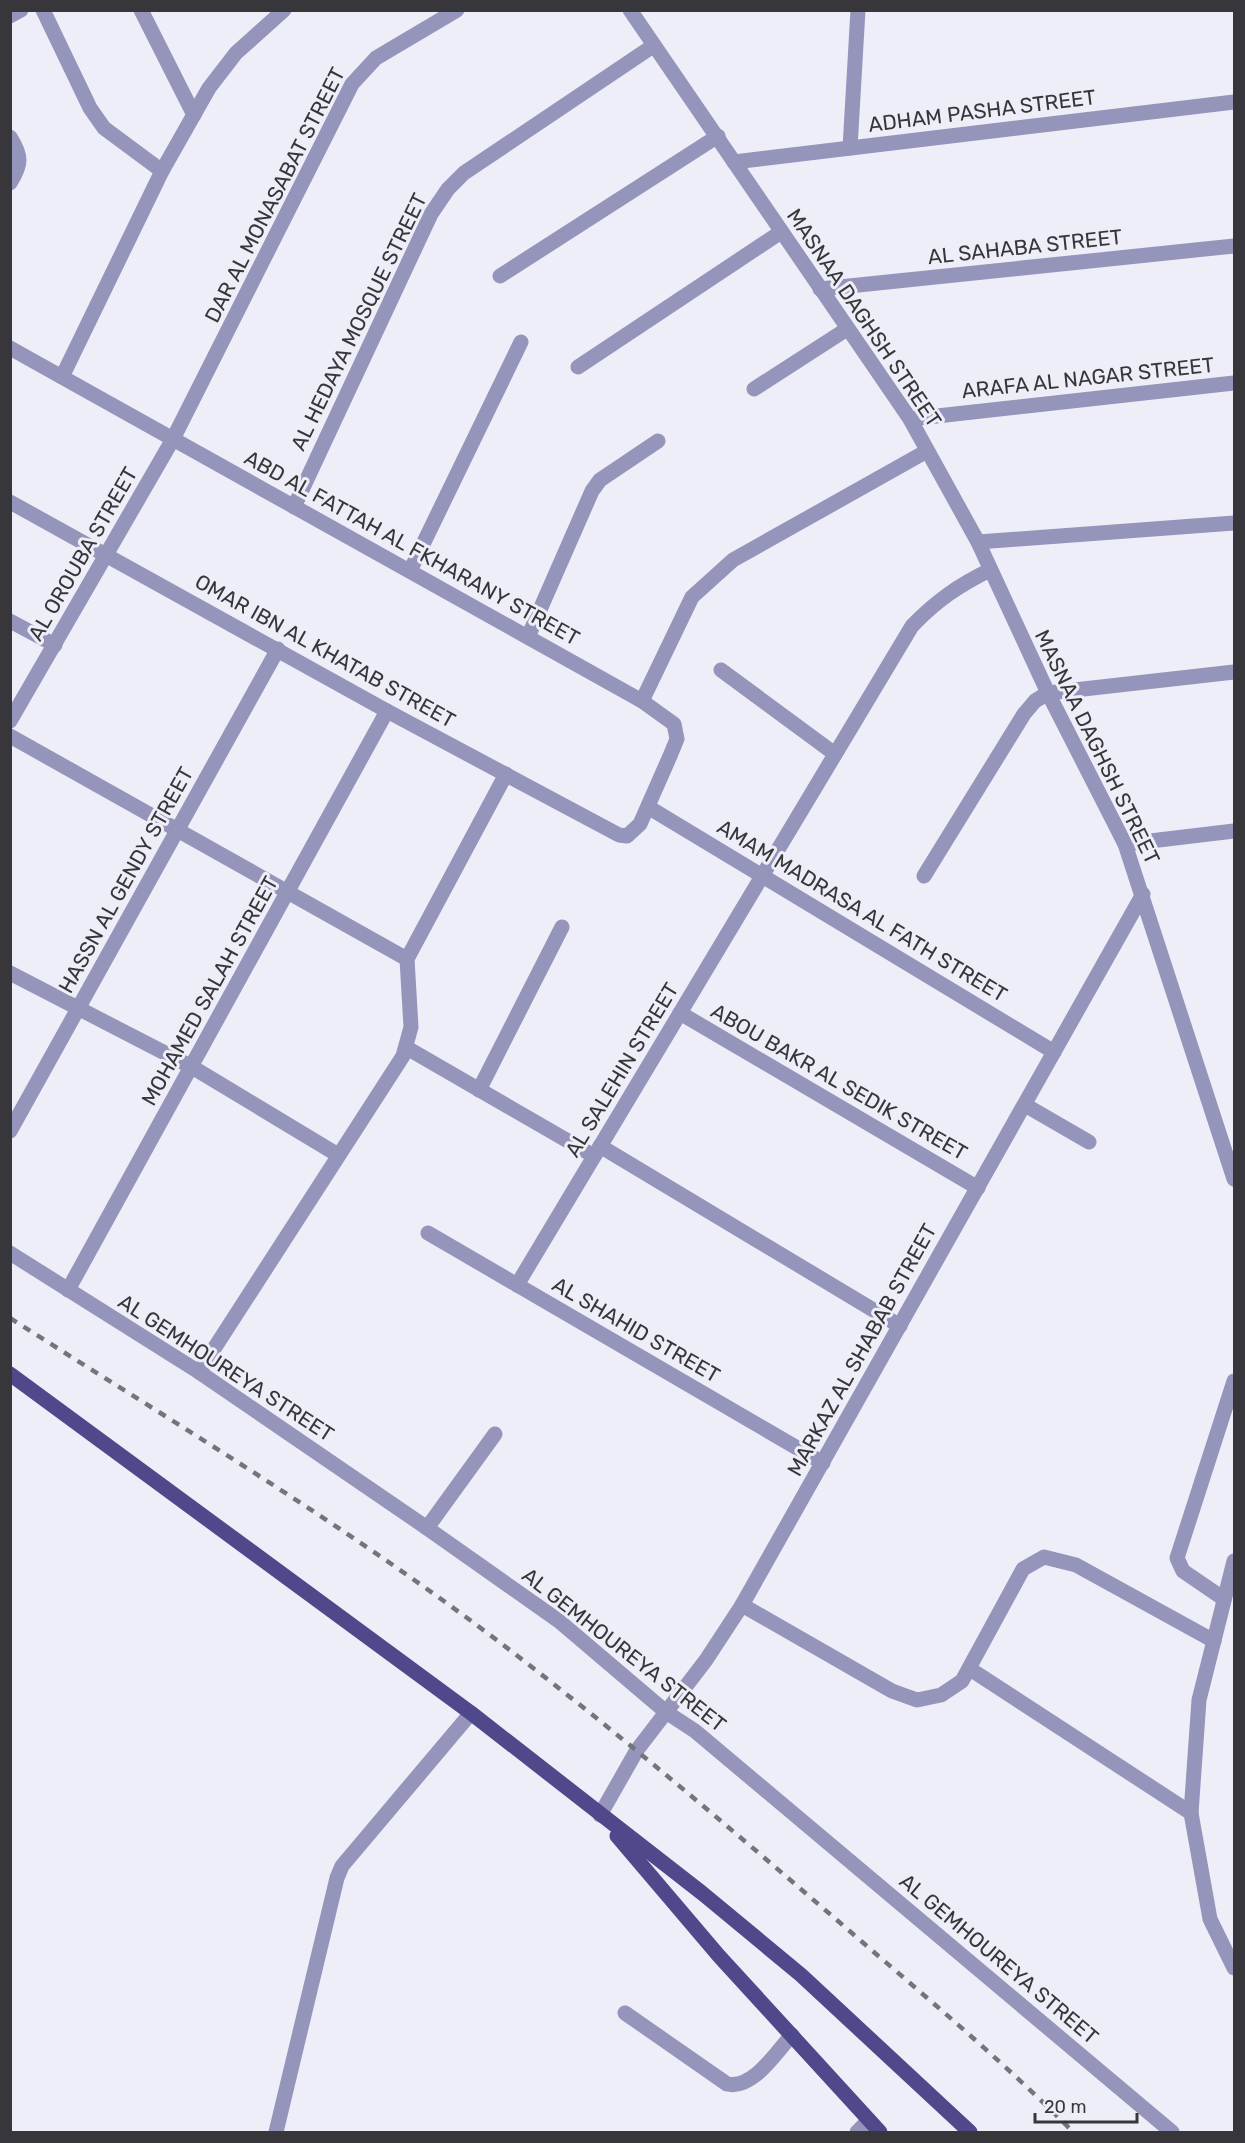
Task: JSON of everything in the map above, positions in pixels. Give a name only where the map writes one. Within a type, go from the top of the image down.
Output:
[{"type":"main road","points":[[10,1374],[471,1713],[702,1893],[801,1975],[970,2133]]},
{"type":"main road","points":[[600,1815],[719,1956],[880,2133]]},
{"type":"street","points":[[10,16],[21,10]]},
{"type":"street","points":[[43,10],[90,108],[104,128],[162,171]]},
{"type":"street","points":[[141,10],[194,115]]},
{"type":"street","points":[[62,377],[162,171],[219,72],[284,10]]},
{"type":"street","name":"DAR AL MONASABAT STREET","points":[[173,439],[352,84],[376,58],[457,10]]},
{"type":"street","name":"MASNAA DAGHSH STREET","points":[[630,10],[910,419],[978,542],[1048,693],[1125,844],[1234,1179]]},
{"type":"street","points":[[850,148],[858,10]]},
{"type":"street","name":"AL HEDAYA MOSQUE STREET","points":[[294,507],[441,197],[464,173],[653,46]]},
{"type":"street","name":"ADHAM PASHA STREET","points":[[734,162],[1234,102]]},
{"type":"street","points":[[10,136],[21,157],[20,166],[10,183]]},
{"type":"street","points":[[500,276],[718,136]]},
{"type":"street","points":[[578,367],[782,232]]},
{"type":"street","name":"AL SAHABA STREET","points":[[819,289],[1234,246]]},
{"type":"street","points":[[754,389],[847,328]]},
{"type":"street","points":[[410,571],[521,342]]},
{"type":"street","name":"ABD AL FATTAH AL FKHARANY STREET","points":[[10,348],[642,701],[674,724],[677,732],[670,756],[648,807],[634,832],[627,836],[619,835]]},
{"type":"street","name":"ARAFA AL NAGAR STREET","points":[[910,419],[1234,383]]},
{"type":"street","name":"AL OROUBA STREET","points":[[10,722],[173,439]]},
{"type":"street","points":[[528,637],[592,491],[600,480],[658,441]]},
{"type":"street","points":[[642,701],[692,597],[704,584],[733,560],[927,451]]},
{"type":"street","name":"OMAR IBN AL KHATAB STREET","points":[[10,502],[387,711],[619,835]]},
{"type":"street","points":[[978,542],[1234,523]]},
{"type":"street","name":"AL SALEHIN STREET","points":[[517,1285],[912,626],[935,602],[961,584],[990,570]]},
{"type":"street","points":[[10,621],[55,645]]},
{"type":"street","name":"HASSN AL GENDY STREET","points":[[10,1131],[278,649]]},
{"type":"street","points":[[720,670],[835,754]]},
{"type":"street","points":[[924,876],[1024,714],[1035,701],[1048,693],[1234,672]]},
{"type":"street","name":"MOHAMED SALAH STREET","points":[[68,1290],[387,711]]},
{"type":"street","points":[[10,736],[407,959]]},
{"type":"street","points":[[199,1372],[407,1048],[411,1009],[406,989],[407,959],[506,774]]},
{"type":"street","name":"AMAM MADRASA AL FATH STREET","points":[[648,807],[1054,1052]]},
{"type":"street","points":[[1125,844],[1234,831]]},
{"type":"street","name":"MARKAZ AL SHABAB STREET","points":[[600,1815],[637,1750],[742,1605],[1143,894]]},
{"type":"street","points":[[479,1090],[562,927]]},
{"type":"street","points":[[10,973],[192,1067],[338,1155]]},
{"type":"street","name":"ABOU BAKR AL SEDIK STREET","points":[[680,1013],[978,1188]]},
{"type":"street","points":[[407,1048],[479,1090],[597,1151],[900,1326]]},
{"type":"street","points":[[1025,1105],[1089,1142]]},
{"type":"street","name":"AL SHAHID STREET","points":[[428,1233],[823,1462]]},
{"type":"street","name":"AL GEMHOUREYA STREET","points":[[10,1253],[199,1372],[559,1621],[666,1712],[696,1731],[1172,2133]]},
{"type":"street","points":[[1224,1599],[1183,1571],[1177,1558],[1234,1381]]},
{"type":"street","points":[[427,1528],[495,1434]]},
{"type":"street","points":[[742,1605],[892,1691],[917,1700],[941,1695],[962,1681],[1023,1569],[1044,1557],[1076,1565],[1214,1641]]},
{"type":"street","points":[[1234,1561],[1199,1700],[1191,1813],[1210,1920],[1234,1968]]},
{"type":"street","points":[[970,1669],[1191,1813]]},
{"type":"street","points":[[276,2133],[342,1866],[471,1713]]},
{"type":"street","points":[[625,2013],[727,2084],[735,2085],[750,2079],[792,2035]]},
{"type":"street","points":[[857,2133],[869,2120]]},
{"type":"railway","points":[[10,1318],[316,1513],[436,1595],[494,1638],[631,1746],[765,1858],[965,2031],[1073,2132]]}]
